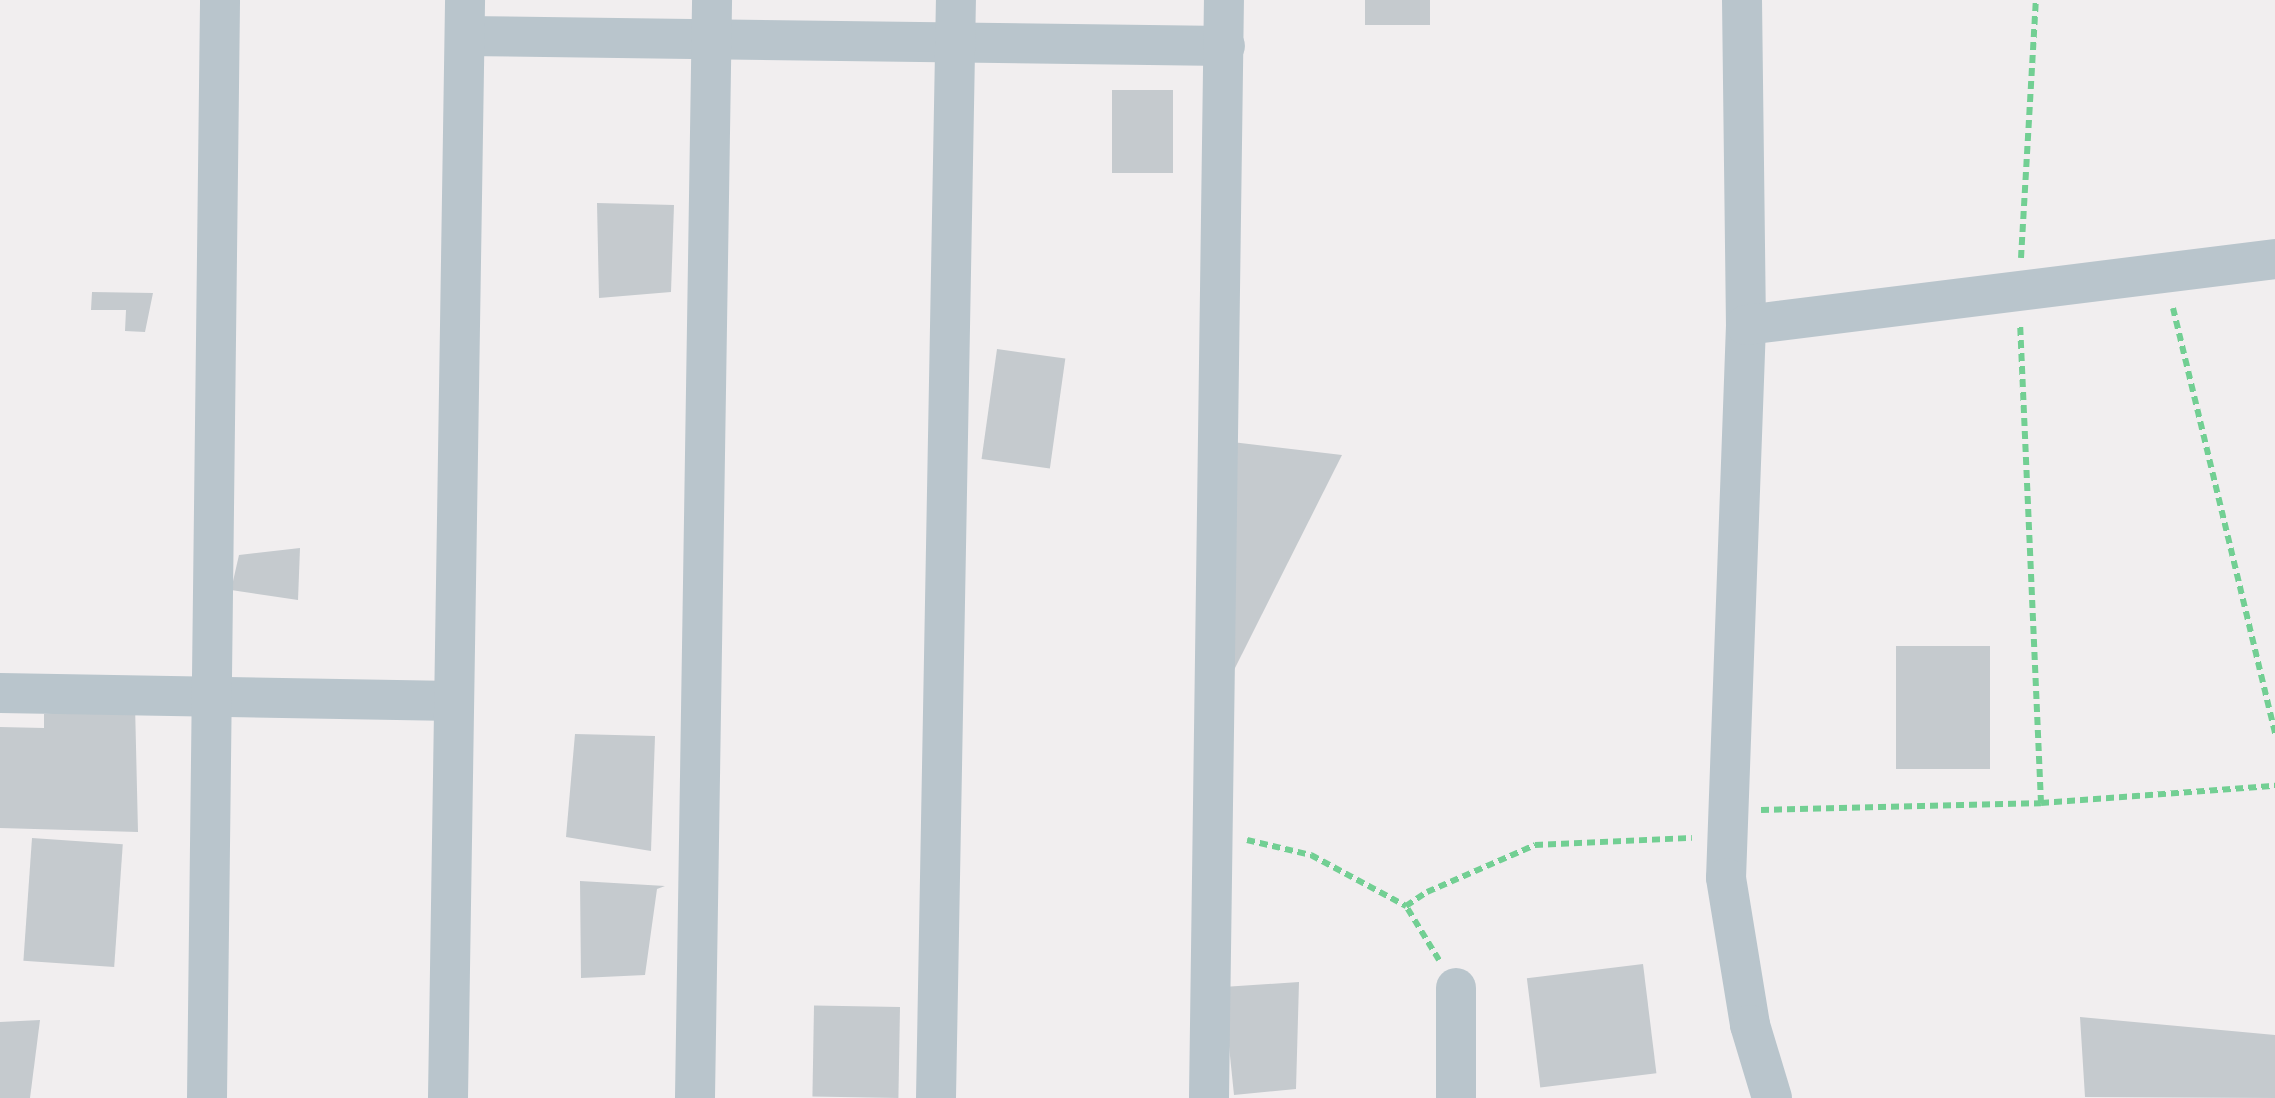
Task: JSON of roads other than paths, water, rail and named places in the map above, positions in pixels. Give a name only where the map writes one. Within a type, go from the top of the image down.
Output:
[{"type":"street","points":[[207,1098],[220,0]]},
{"type":"street","points":[[936,1098],[956,0]]},
{"type":"street","points":[[1209,1098],[1224,0]]},
{"type":"street","points":[[1742,0],[1746,325],[1726,878],[1750,1024],[1772,1098]]},
{"type":"street","points":[[448,1098],[465,18],[712,20],[955,43],[1224,46]]},
{"type":"street","points":[[695,1098],[712,20]]},
{"type":"street","points":[[1746,325],[2275,259]]},
{"type":"street","points":[[0,693],[454,700]]},
{"type":"street","points":[[1456,988],[1456,1098]]}]
